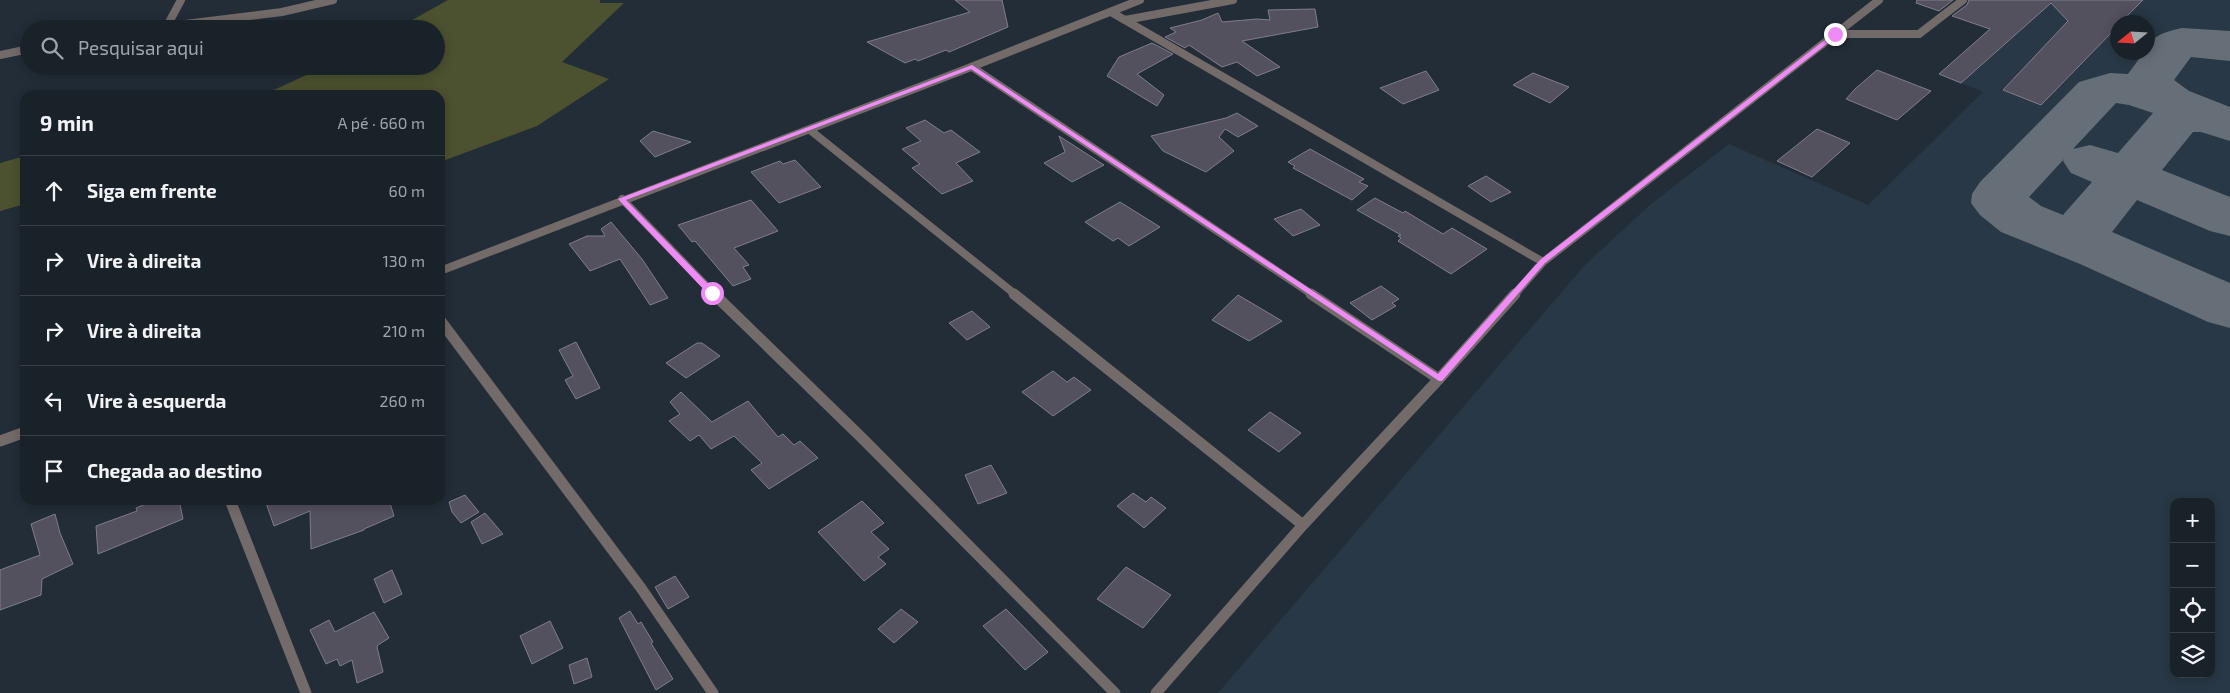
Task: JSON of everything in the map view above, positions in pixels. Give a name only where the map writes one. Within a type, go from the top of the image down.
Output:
[{"type":"street","points":[[171,20],[181,0]]},
{"type":"street","points":[[217,20],[282,12],[333,0]]},
{"type":"street","points":[[445,268],[622,199],[810,130],[1111,12],[1130,2],[1140,0]]},
{"type":"street","points":[[1125,20],[1232,0]]},
{"type":"street","points":[[1156,693],[1303,525],[1543,262],[1879,0]]},
{"type":"street","points":[[1835,34],[1919,34],[1963,0]]},
{"type":"street","points":[[1111,12],[1543,262]]},
{"type":"street","points":[[0,55],[20,51]]},
{"type":"street","points":[[972,67],[1439,378]]},
{"type":"street","points":[[810,130],[1303,525]]},
{"type":"street","points":[[622,199],[739,320],[863,439],[1115,693]]},
{"type":"street","points":[[445,327],[641,588],[713,693]]},
{"type":"street","points":[[0,442],[20,434]]},
{"type":"street","points":[[232,505],[306,693]]},
{"type":"shaded area","points":[[1970,0],[2230,0],[2230,693],[1218,693],[1585,265],[1651,204],[1729,144],[1868,205],[1983,92],[1939,74],[1990,29],[1952,15]]},
{"type":"green space","points":[[448,0],[600,0],[600,3],[624,3],[562,62],[609,79],[537,126],[445,160],[445,90],[274,90],[306,75],[445,75],[445,20],[412,20]]},
{"type":"green space","points":[[20,157],[20,205],[0,211],[0,163]]},
{"type":"building","points":[[955,0],[1002,0],[1008,27],[949,52],[946,50],[918,61],[915,59],[905,63],[867,42],[970,12]]},
{"type":"building","points":[[1917,0],[1953,0],[1939,11],[1916,3]]},
{"type":"building","points":[[1969,0],[2143,0],[2128,15],[2110,15],[2110,34],[2041,105],[2003,90],[2068,21],[2051,3],[1961,83],[1939,74],[1990,29],[1952,16],[1967,5]]},
{"type":"building","points":[[1315,9],[1318,27],[1242,41],[1280,67],[1257,76],[1237,62],[1222,67],[1189,45],[1185,48],[1165,37],[1176,32],[1170,28],[1202,20],[1218,13],[1222,22],[1257,19],[1270,20],[1268,10]]},
{"type":"building","points":[[1152,43],[1173,54],[1137,74],[1164,95],[1157,106],[1107,76],[1119,57]]},
{"type":"building","points":[[1877,70],[1931,91],[1897,120],[1846,99]]},
{"type":"building","points":[[1426,71],[1439,90],[1403,104],[1380,88]]},
{"type":"building","points":[[1533,73],[1569,87],[1550,103],[1513,85]]},
{"type":"building","points":[[1237,113],[1258,126],[1238,137],[1225,129],[1219,137],[1234,151],[1206,172],[1163,151],[1151,136],[1226,118]]},
{"type":"building","points":[[925,120],[944,133],[951,130],[980,152],[956,163],[973,181],[942,194],[912,168],[920,164],[902,149],[921,141],[906,128]]},
{"type":"building","points":[[1817,129],[1850,143],[1812,177],[1777,161]]},
{"type":"building","points":[[653,131],[691,142],[655,157],[640,141]]},
{"type":"building","points":[[1059,136],[1104,165],[1072,182],[1044,163],[1065,152]]},
{"type":"building","points":[[1310,149],[1364,179],[1359,182],[1368,186],[1352,200],[1293,168],[1295,166],[1288,162]]},
{"type":"building","points":[[795,160],[821,187],[779,203],[751,172],[780,161],[783,164]]},
{"type":"building","points":[[1486,176],[1511,192],[1491,202],[1468,186]]},
{"type":"building","points":[[1375,198],[1403,213],[1405,211],[1443,234],[1452,228],[1487,249],[1451,274],[1398,241],[1401,238],[1398,236],[1401,235],[1357,210]]},
{"type":"building","points":[[751,200],[778,231],[734,248],[749,265],[743,267],[751,279],[733,286],[695,241],[692,242],[678,225]]},
{"type":"building","points":[[1120,202],[1160,227],[1129,246],[1118,238],[1113,241],[1085,222]]},
{"type":"building","points":[[1301,209],[1320,225],[1293,236],[1274,219]]},
{"type":"building","points":[[611,222],[642,259],[668,298],[650,305],[620,259],[590,271],[569,244],[587,236],[605,236],[601,229]]},
{"type":"building","points":[[1381,286],[1399,299],[1392,303],[1396,306],[1372,320],[1350,303]]},
{"type":"building","points":[[1238,295],[1282,321],[1249,341],[1212,320]]},
{"type":"building","points":[[972,311],[990,327],[967,340],[949,323]]},
{"type":"building","points":[[576,342],[600,388],[576,399],[565,380],[573,376],[559,350]]},
{"type":"building","points":[[697,343],[702,343],[720,356],[686,378],[666,363]]},
{"type":"building","points":[[1053,371],[1067,382],[1074,377],[1091,390],[1053,416],[1022,392]]},
{"type":"building","points":[[681,392],[712,422],[748,401],[778,437],[783,434],[794,445],[800,441],[818,458],[769,489],[751,470],[762,463],[734,436],[711,449],[699,435],[690,441],[669,421],[680,414],[670,402]]},
{"type":"building","points":[[1270,412],[1301,433],[1279,452],[1248,430]]},
{"type":"building","points":[[991,465],[1007,493],[978,504],[965,475]]},
{"type":"building","points":[[1133,493],[1146,502],[1151,497],[1166,508],[1144,528],[1117,506]]},
{"type":"building","points":[[465,495],[479,512],[461,523],[452,512],[449,502]]},
{"type":"building","points":[[862,501],[884,523],[871,532],[889,549],[878,557],[886,564],[864,581],[818,532]]},
{"type":"building","points":[[143,505],[180,505],[183,519],[98,554],[96,526],[137,511],[136,508]]},
{"type":"building","points":[[267,505],[391,505],[394,516],[364,530],[311,549],[310,511],[274,526]]},
{"type":"building","points":[[485,513],[503,534],[482,544],[471,522]]},
{"type":"building","points":[[55,514],[60,533],[73,564],[42,579],[41,595],[0,610],[0,570],[40,555],[31,524]]},
{"type":"building","points":[[1126,567],[1171,595],[1143,628],[1097,599]]},
{"type":"building","points":[[392,570],[402,594],[384,603],[374,579]]},
{"type":"building","points":[[675,576],[689,597],[668,609],[655,587]]},
{"type":"building","points":[[901,609],[918,622],[894,643],[878,629]]},
{"type":"building","points":[[1006,609],[1048,652],[1025,670],[983,626]]},
{"type":"building","points":[[630,611],[638,624],[641,622],[653,642],[651,643],[673,679],[656,690],[619,618]]},
{"type":"building","points":[[374,612],[389,638],[377,647],[383,672],[357,683],[352,660],[340,666],[337,659],[326,664],[310,630],[329,620],[335,632]]},
{"type":"building","points":[[550,621],[563,648],[532,664],[520,636]]},
{"type":"building","points":[[587,658],[592,677],[574,684],[569,665]]},
{"type":"taxiway","points":[[2171,102],[2161,96],[2148,82],[2173,47],[2182,42],[2230,46]]},
{"type":"taxiway","points":[[2101,251],[2021,219],[2000,203],[2000,194],[2097,93],[2112,88],[2124,89],[2171,102]]},
{"type":"taxiway","points":[[2171,102],[2230,125]]},
{"type":"taxiway","points":[[2171,102],[2179,107]]},
{"type":"taxiway","points":[[2127,176],[2178,117],[2199,116],[2216,120]]},
{"type":"taxiway","points":[[2090,161],[2127,176]]},
{"type":"taxiway","points":[[2101,251],[2084,241],[2079,233],[2127,176]]},
{"type":"taxiway","points":[[2127,176],[2230,218]]},
{"type":"taxiway","points":[[2101,251],[2230,307]]},
{"type":"route","points":[[712,293],[622,199],[810,130],[972,67],[1439,378],[1543,262],[1835,34]]}]
